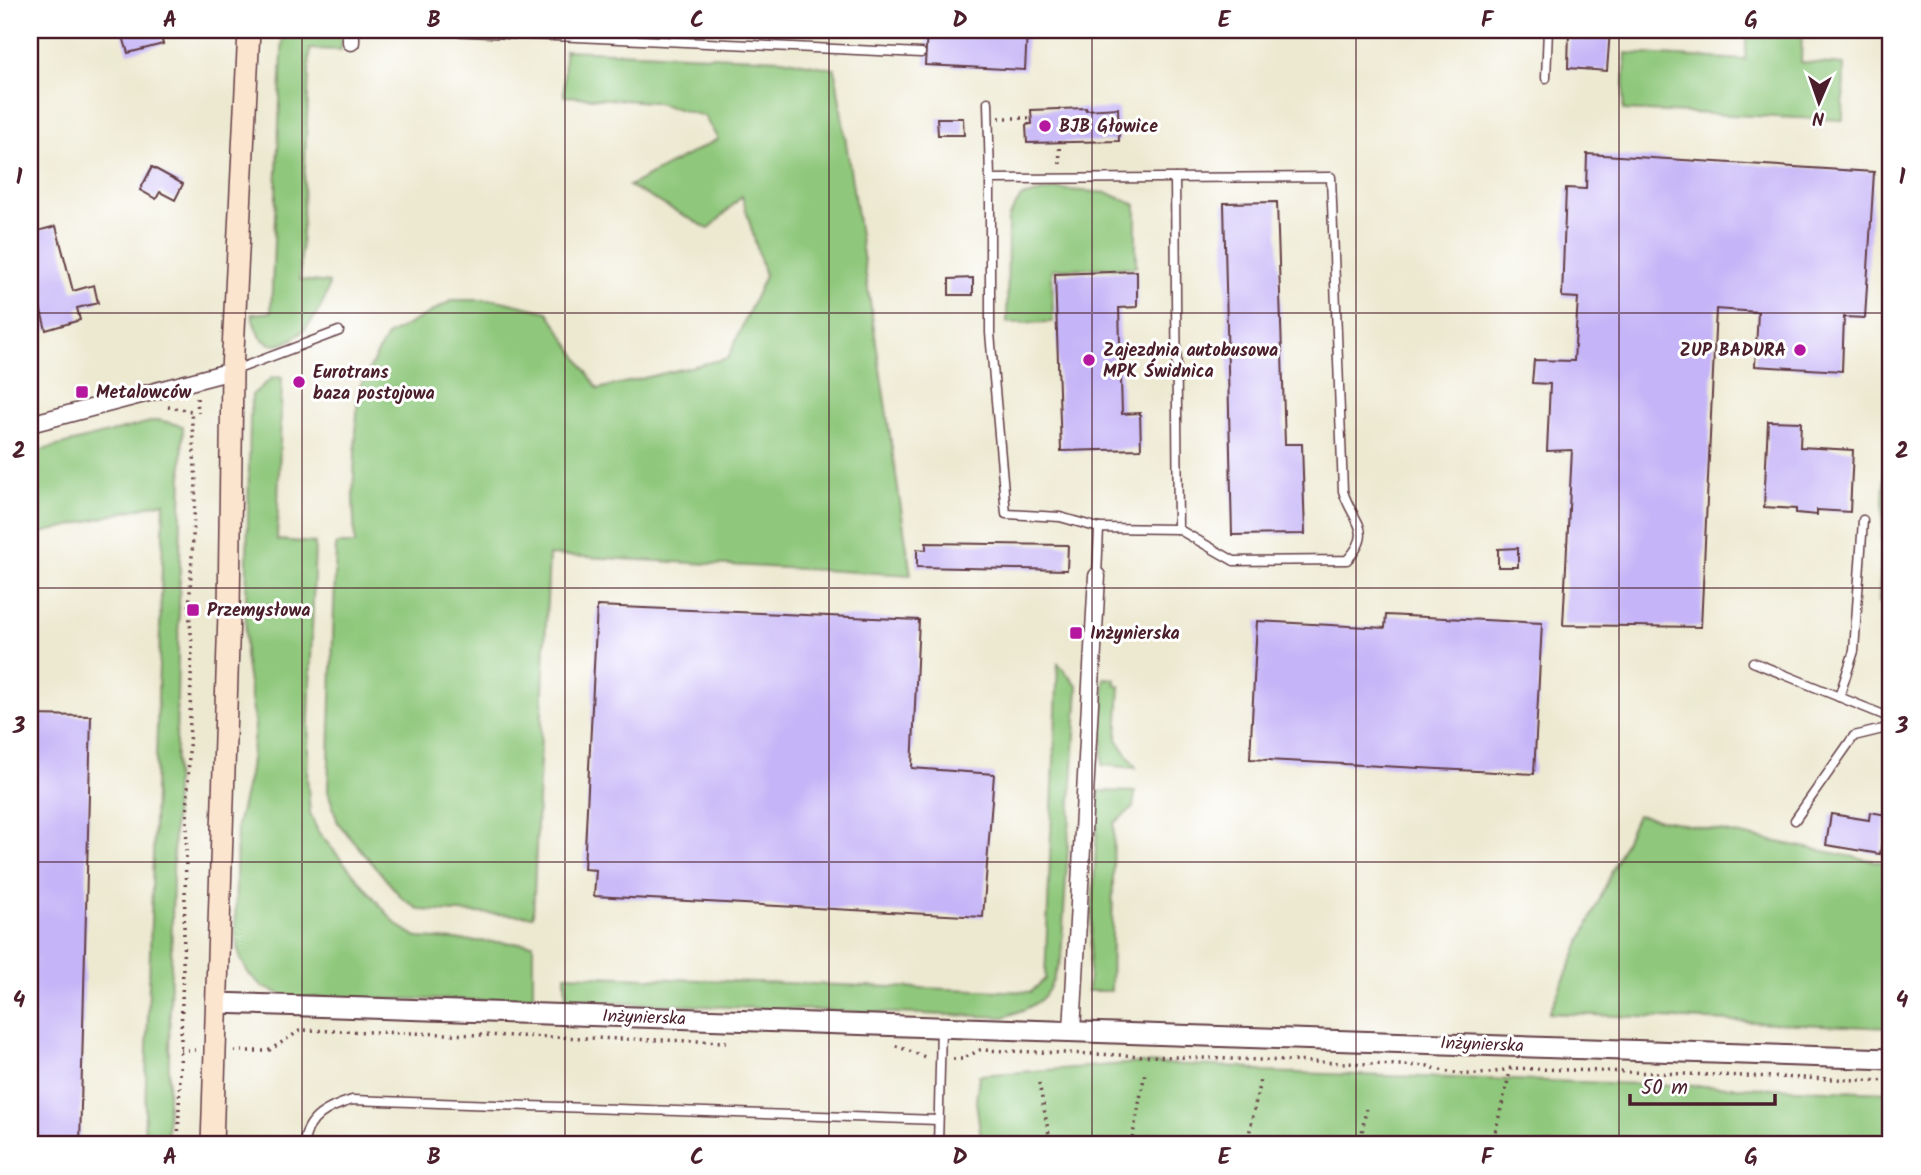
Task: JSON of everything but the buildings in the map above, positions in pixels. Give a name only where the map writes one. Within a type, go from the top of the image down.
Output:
[{"type":"main road","points":[[212,1145],[228,640],[232,372],[249,30]]},
{"type":"street","points":[[30,424],[232,372]]},
{"type":"street","points":[[1072,1031],[1097,576]]},
{"type":"street","name":"Inżynierska","points":[[216,1003],[1891,1059]]},
{"type":"lane","points":[[426,30],[921,53]]},
{"type":"lane","points":[[1546,78],[1548,30]]},
{"type":"lane","points":[[988,102],[990,333],[1006,514],[1060,517],[1099,528],[1178,529],[1234,561],[1347,560],[1358,548],[1363,533],[1348,507],[1343,491],[1331,177],[990,179]]},
{"type":"lane","points":[[1175,178],[1178,529]]},
{"type":"lane","points":[[232,372],[339,331]]},
{"type":"lane","points":[[1839,696],[1854,651],[1863,520]]},
{"type":"lane","points":[[1097,576],[1099,528]]},
{"type":"lane","points":[[1753,662],[1891,718]]},
{"type":"lane","points":[[1795,820],[1854,736],[1891,727]]},
{"type":"lane","points":[[938,1145],[941,1028]]},
{"type":"lane","points":[[304,1145],[313,1120],[329,1107],[352,1100],[939,1120]]},
{"type":"path","points":[[989,118],[1029,118],[1029,124]]},
{"type":"path","points":[[1059,141],[1060,170]]},
{"type":"path","points":[[178,1145],[192,645],[189,611],[196,482],[191,411]]},
{"type":"path","points":[[180,1050],[268,1051],[301,1030],[744,1042]]},
{"type":"path","points":[[896,1046],[919,1057],[962,1059],[980,1050],[1428,1066],[1449,1073],[1491,1074],[1511,1068],[1891,1082]]},
{"type":"path","points":[[1492,1145],[1516,1046]]},
{"type":"path","points":[[1131,1145],[1145,1073]]},
{"type":"path","points":[[1247,1145],[1260,1080]]},
{"type":"path","points":[[1039,1083],[1051,1145]]},
{"type":"path","points":[[1360,1145],[1366,1109]]},
{"type":"green space","points":[[283,30],[342,30],[341,50],[310,49],[300,280],[329,283],[325,299],[306,328],[293,339],[280,344],[268,343],[259,334],[252,314],[271,312]]},
{"type":"green space","points":[[1747,30],[1802,30],[1801,62],[1844,65],[1843,120],[1623,110],[1626,53],[1745,60]]},
{"type":"green space","points":[[565,50],[782,59],[835,69],[911,575],[549,555],[533,916],[420,910],[402,898],[338,823],[328,791],[336,544],[355,544],[353,497],[358,390],[387,336],[453,300],[497,300],[548,312],[598,389],[728,358],[765,276],[742,196],[709,229],[629,186],[718,139],[704,116],[653,102],[564,96]]},
{"type":"green space","points":[[1056,189],[1108,193],[1136,205],[1136,267],[1052,269],[1053,322],[1007,323],[1008,218],[1021,197]]},
{"type":"green space","points":[[282,377],[277,540],[315,543],[307,777],[310,813],[318,832],[396,924],[418,938],[533,944],[533,1001],[288,997],[263,987],[249,974],[240,958],[235,930],[237,826],[249,775],[255,725],[245,656],[250,420],[252,395],[272,378]]},
{"type":"green space","points":[[1887,411],[1891,411],[1891,603],[1879,602]]},
{"type":"green space","points":[[158,420],[183,426],[167,1145],[144,1145],[164,502],[30,536],[30,453]]},
{"type":"green space","points":[[1058,663],[1078,687],[1061,959],[1052,984],[1036,1003],[1004,1017],[566,1001],[565,975],[1031,992],[1045,979]]},
{"type":"green space","points":[[1104,678],[1115,679],[1115,685],[1120,686],[1117,739],[1136,768],[1102,765]]},
{"type":"green space","points":[[1099,791],[1135,792],[1133,808],[1114,823],[1111,991],[1088,991]]},
{"type":"green space","points":[[1637,815],[1891,864],[1891,1028],[1549,1013]]},
{"type":"green space","points":[[1139,1063],[1243,1067],[1264,1072],[1891,1092],[1891,1145],[982,1145],[976,1101],[979,1075]]},
{"type":"place","name":"BJB Głowice","points":[[1045,126]]},
{"type":"place","name":"ZUP BADURA","points":[[1800,350]]},
{"type":"place","name":"Zajezdnia autobusowa MPK Świdnica","points":[[1089,360]]},
{"type":"place","name":"Eurotrans baza postojowa","points":[[299,382]]},
{"type":"place","name":"Metalowców","points":[[82,392]]},
{"type":"place","name":"Przemysłowa","points":[[193,610]]},
{"type":"place","name":"Inżynierska","points":[[1076,633]]}]
